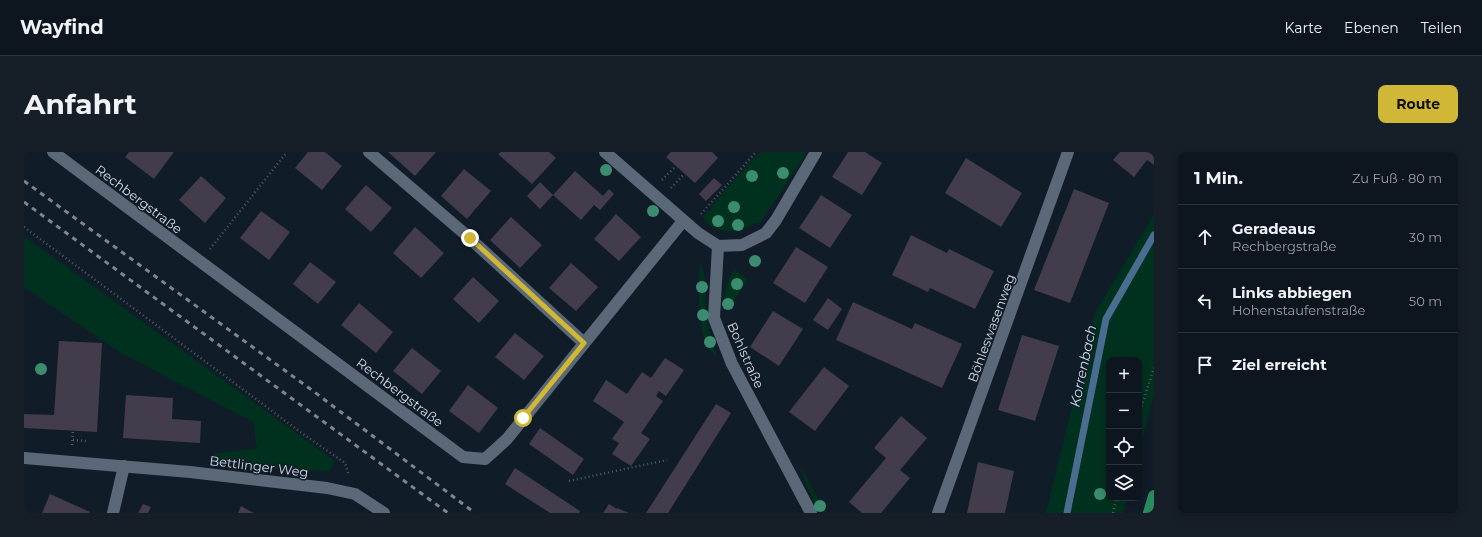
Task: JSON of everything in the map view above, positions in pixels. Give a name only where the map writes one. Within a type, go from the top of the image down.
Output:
[{"type":"main road","points":[[1149,513],[1154,496]]},
{"type":"street","name":"Rechbergstraße","points":[[53,152],[463,456],[485,459],[507,439],[683,221]]},
{"type":"street","points":[[369,152],[465,234],[584,343]]},
{"type":"street","points":[[605,152],[683,221],[718,246],[742,245],[766,233],[776,220],[816,152]]},
{"type":"street","name":"Böhleswasenweg","points":[[938,513],[1068,152]]},
{"type":"street","name":"Bohlstraße","points":[[718,246],[714,318],[732,364],[811,513]]},
{"type":"street","name":"Bettlinger Weg","points":[[24,458],[124,466],[327,488],[355,494],[384,513]]},
{"type":"street","points":[[113,513],[124,466]]},
{"type":"path","points":[[200,262],[287,152]]},
{"type":"path","points":[[698,217],[756,152]]},
{"type":"path","points":[[24,227],[345,463],[355,494]]},
{"type":"path","points":[[1142,405],[1154,368]]},
{"type":"path","points":[[73,430],[73,441],[86,441]]},
{"type":"path","points":[[568,481],[667,460]]},
{"type":"path","points":[[1113,513],[1116,501]]},
{"type":"green space","points":[[760,152],[807,152],[760,223],[752,224],[742,230],[737,231],[725,231],[708,224],[703,216]]},
{"type":"green space","points":[[1154,214],[1154,396],[1142,439],[1142,357],[1106,357],[1106,501],[1126,501],[1123,513],[1046,513],[1095,313]]},
{"type":"green space","points":[[24,236],[335,461],[330,471],[212,466],[215,453],[257,449],[253,422],[121,353],[24,287]]},
{"type":"green space","points":[[700,262],[703,269],[705,283],[707,320],[717,357],[708,348],[704,338],[700,316]]},
{"type":"green space","points":[[735,270],[748,279],[730,308],[724,309],[725,289]]},
{"type":"green space","points":[[801,468],[826,512],[818,511],[800,469]]},
{"type":"building","points":[[129,152],[174,152],[154,179],[125,157]]},
{"type":"building","points":[[308,152],[325,152],[342,166],[322,190],[295,168]]},
{"type":"building","points":[[388,152],[436,152],[415,176]]},
{"type":"building","points":[[501,152],[549,152],[556,158],[532,184],[498,154]]},
{"type":"building","points":[[671,152],[712,152],[718,158],[695,183],[666,157]]},
{"type":"building","points":[[848,152],[865,152],[882,163],[862,195],[832,177]]},
{"type":"building","points":[[1120,152],[1154,152],[1154,165],[1147,160],[1134,177],[1113,160]]},
{"type":"building","points":[[966,158],[1022,193],[1001,227],[945,193]]},
{"type":"building","points":[[464,169],[491,191],[467,219],[441,196]]},
{"type":"building","points":[[575,171],[603,196],[609,189],[614,194],[600,210],[594,205],[581,220],[553,195]]},
{"type":"building","points":[[201,176],[226,198],[205,223],[179,200]]},
{"type":"building","points":[[714,178],[722,185],[706,201],[699,194]]},
{"type":"building","points":[[540,182],[553,195],[540,209],[527,196]]},
{"type":"building","points":[[366,185],[392,208],[371,232],[345,209]]},
{"type":"building","points":[[1074,189],[1109,203],[1070,303],[1034,290]]},
{"type":"building","points":[[821,195],[852,215],[830,248],[799,228]]},
{"type":"building","points":[[261,211],[290,232],[269,260],[240,238]]},
{"type":"building","points":[[616,214],[641,237],[619,261],[594,239]]},
{"type":"building","points":[[511,217],[542,245],[520,268],[490,240]]},
{"type":"building","points":[[415,227],[444,253],[421,278],[393,253]]},
{"type":"building","points":[[911,235],[947,253],[949,249],[994,271],[975,309],[930,288],[928,292],[892,275]]},
{"type":"building","points":[[796,247],[828,267],[805,303],[773,283]]},
{"type":"building","points":[[310,262],[336,282],[318,304],[293,284]]},
{"type":"building","points":[[571,263],[598,287],[576,311],[549,288]]},
{"type":"building","points":[[473,277],[499,301],[479,323],[453,299]]},
{"type":"building","points":[[828,298],[842,309],[828,330],[813,320]]},
{"type":"building","points":[[853,302],[912,329],[915,323],[962,344],[942,388],[836,340]]},
{"type":"building","points":[[359,303],[393,332],[376,353],[341,325]]},
{"type":"building","points":[[773,311],[803,329],[779,366],[750,347]]},
{"type":"building","points":[[515,333],[544,356],[524,380],[495,357]]},
{"type":"building","points":[[1022,335],[1059,346],[1035,421],[998,410]]},
{"type":"building","points":[[59,341],[102,343],[97,432],[24,428],[24,414],[54,415]]},
{"type":"building","points":[[412,348],[441,371],[422,394],[393,371]]},
{"type":"building","points":[[665,358],[684,370],[666,396],[659,391],[656,396],[663,401],[641,433],[650,439],[631,466],[612,454],[619,443],[612,439],[624,422],[593,401],[606,380],[627,394],[642,372],[651,378]]},
{"type":"building","points":[[824,367],[849,386],[815,431],[789,412]]},
{"type":"building","points":[[468,385],[498,408],[479,433],[449,411]]},
{"type":"building","points":[[126,395],[173,398],[172,419],[201,421],[200,443],[123,438]]},
{"type":"building","points":[[716,404],[731,413],[668,513],[646,513]]},
{"type":"building","points":[[901,416],[927,438],[900,470],[910,478],[881,513],[862,513],[849,502],[886,458],[874,448]]},
{"type":"building","points":[[540,428],[584,459],[573,475],[529,444]]},
{"type":"building","points":[[978,462],[1014,471],[1005,513],[967,513]]},
{"type":"building","points":[[515,468],[580,511],[579,513],[550,513],[505,484]]},
{"type":"building","points":[[50,494],[90,512],[42,513]]},
{"type":"building","points":[[143,504],[151,507],[148,513],[138,513]]},
{"type":"building","points":[[609,504],[617,509],[629,513],[603,513]]},
{"type":"building","points":[[241,506],[250,511],[254,513],[238,513]]},
{"type":"waterway","name":"Korrenbach","points":[[1067,513],[1106,319],[1154,235]]},
{"type":"railway","points":[[24,181],[309,388],[475,513]]},
{"type":"railway","points":[[24,202],[448,513]]},
{"type":"route","points":[[470,238],[584,343],[523,418]]}]
